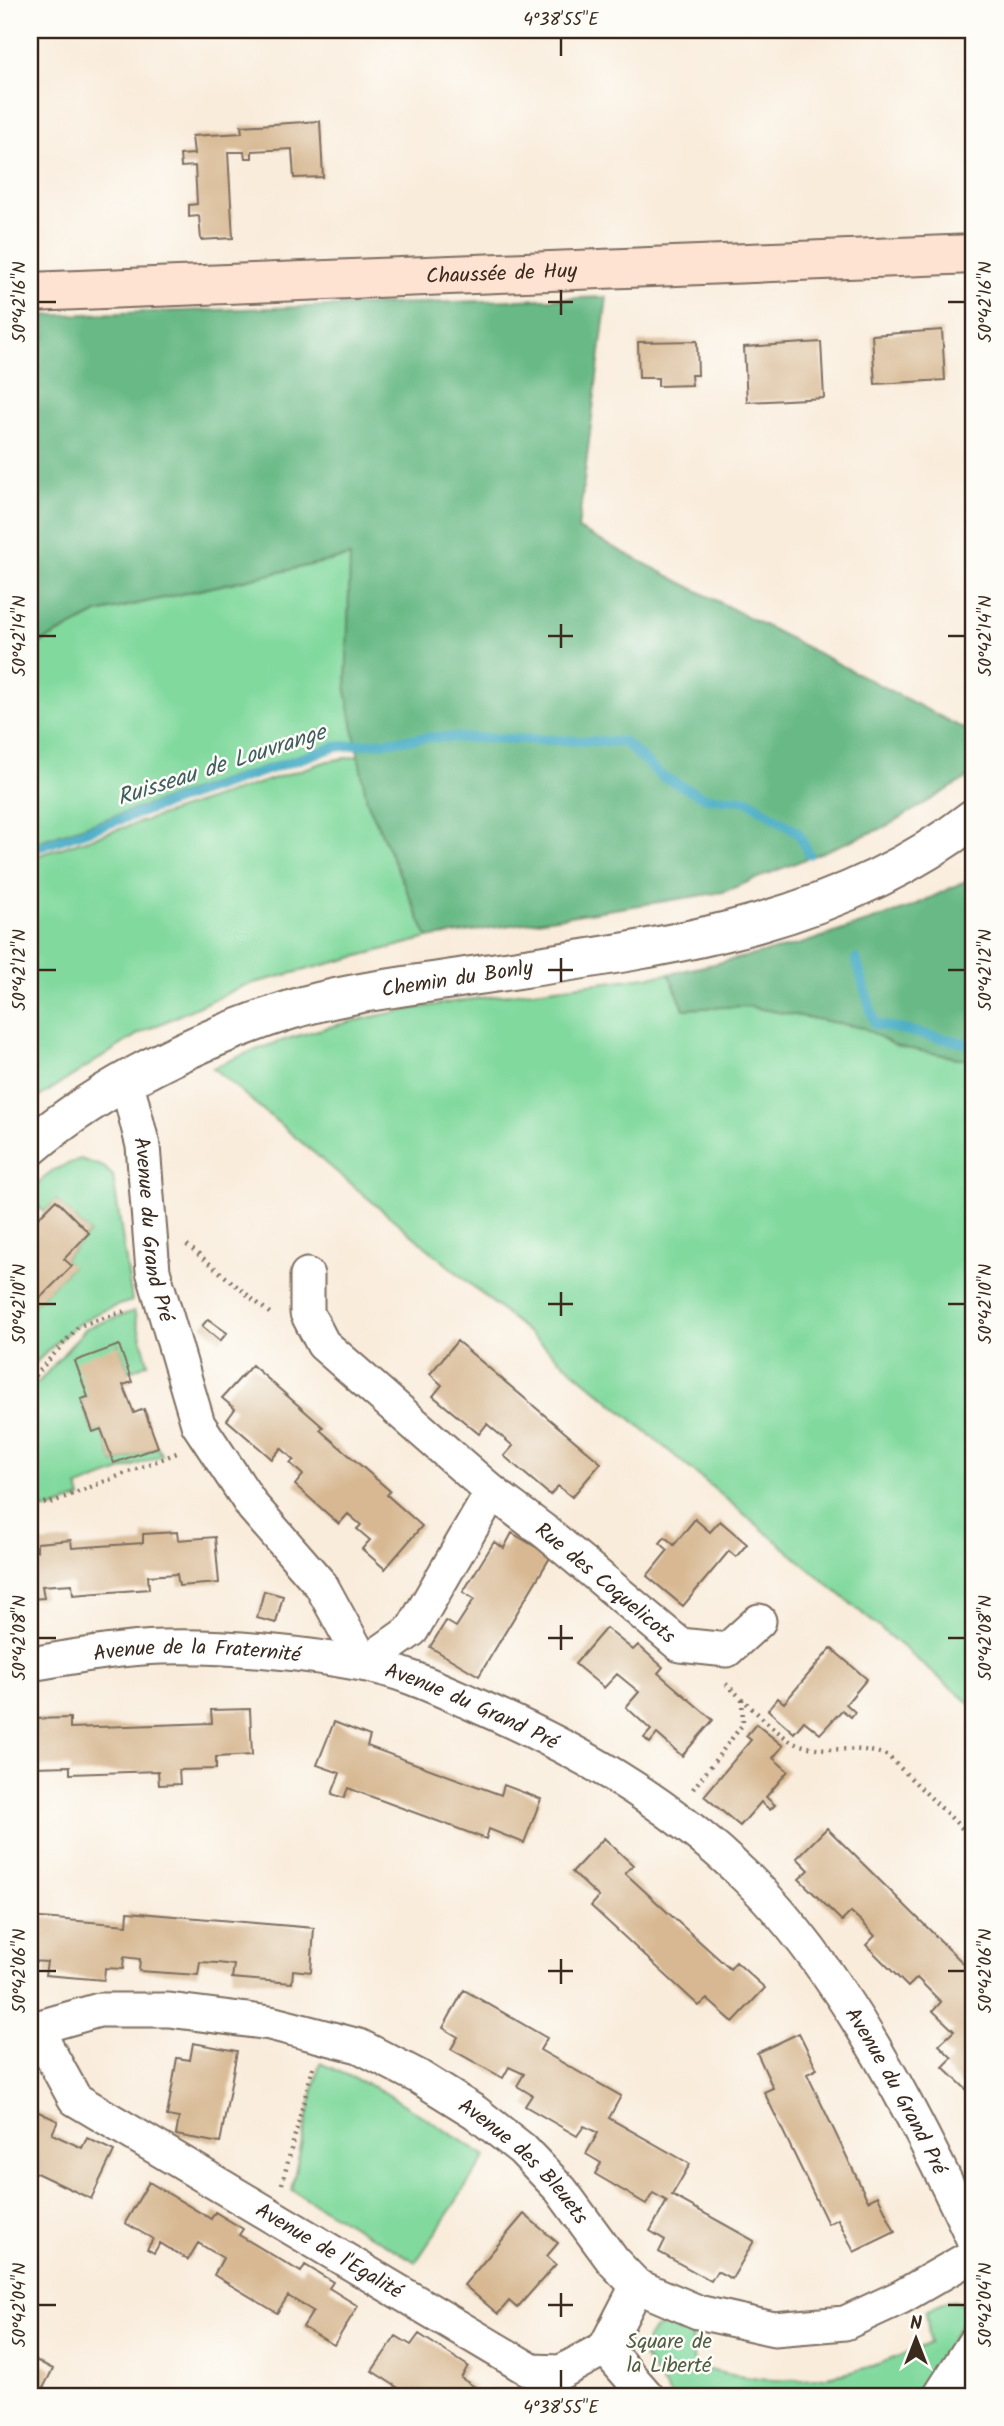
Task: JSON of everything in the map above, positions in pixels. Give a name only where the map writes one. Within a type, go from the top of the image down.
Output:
[{"type":"main road","name":"Chaussée de Huy","points":[[30,292],[974,254]]},
{"type":"street","name":"Chemin du Bonly","points":[[30,1147],[127,1083],[216,1037],[292,1009],[366,992],[677,943],[811,907],[896,871],[974,818]]},
{"type":"street","name":"Avenue du Grand Pré","points":[[127,1083],[143,1146],[153,1271],[198,1424],[253,1507],[321,1586],[365,1664],[439,1689],[530,1728],[609,1769],[673,1815],[747,1878],[810,1951],[864,2033],[939,2166],[974,2241]]},
{"type":"street","name":"Rue des Coquelicots","points":[[307,1275],[307,1313],[323,1344],[492,1492],[548,1534],[680,1645],[727,1650],[759,1621]]},
{"type":"street","points":[[365,1664],[412,1630],[492,1492]]},
{"type":"street","name":"Avenue de la Fraternité","points":[[30,1664],[162,1647],[223,1648],[365,1664]]},
{"type":"street","name":"Avenue des Bleuets","points":[[33,2027],[99,2010],[169,2010],[270,2023],[359,2046],[419,2077],[475,2112],[513,2141],[561,2190],[613,2261],[637,2286],[698,2312],[774,2329],[845,2323],[901,2297],[974,2255]]},
{"type":"street","name":"Avenue de l'Egalité","points":[[33,2027],[75,2099],[532,2371],[561,2372],[605,2348]]},
{"type":"street","points":[[637,2286],[605,2348],[647,2396]]},
{"type":"street","points":[[940,2396],[974,2343]]},
{"type":"path","points":[[149,1213],[275,1318]]},
{"type":"path","points":[[30,1381],[79,1326],[161,1299]]},
{"type":"path","points":[[30,1502],[50,1503],[209,1441]]},
{"type":"path","points":[[680,1645],[794,1743],[824,1749],[872,1749],[888,1756],[974,1840]]},
{"type":"path","points":[[673,1815],[743,1724],[742,1698]]},
{"type":"path","points":[[273,2218],[321,2036]]},
{"type":"green space","points":[[607,297],[578,529],[974,734],[974,774],[885,827],[723,892],[428,938],[367,801],[346,691],[350,556],[97,613],[30,648],[30,316]]},
{"type":"green space","points":[[351,556],[346,691],[356,742],[332,744],[30,844],[30,648],[97,613]]},
{"type":"green space","points":[[359,756],[367,801],[428,938],[243,986],[140,1033],[30,1103],[30,858],[328,761]]},
{"type":"green space","points":[[974,877],[974,1061],[896,1046],[864,1028],[746,1006],[684,1009],[669,974],[798,945],[909,908]]},
{"type":"green space","points":[[669,974],[684,1009],[746,1006],[864,1028],[896,1046],[974,1061],[974,1707],[213,1068],[264,1047],[377,1016],[496,996]]},
{"type":"green space","points":[[80,1159],[104,1167],[113,1176],[132,1301],[99,1312],[75,1326],[30,1368],[30,1308],[71,1267],[64,1259],[89,1233],[56,1200],[44,1212],[30,1199],[30,1190],[53,1170]]},
{"type":"green space","points":[[134,1311],[148,1363],[129,1372],[118,1345],[88,1397],[81,1400],[93,1432],[101,1429],[114,1463],[158,1447],[162,1455],[78,1487],[81,1498],[49,1509],[30,1509],[30,1379],[38,1383],[86,1328]]},
{"type":"green space","points":[[320,2063],[382,2091],[486,2156],[416,2262],[291,2190]]},
{"type":"green space","name":"Square de la Liberté","points":[[948,2300],[960,2303],[966,2315],[918,2396],[671,2396],[644,2357],[646,2342],[654,2329],[667,2326],[691,2332],[694,2366],[757,2379],[814,2379],[842,2374],[870,2367],[930,2343],[926,2311]]},
{"type":"building","points":[[320,121],[323,177],[294,178],[292,149],[252,151],[252,158],[245,158],[244,152],[228,152],[233,238],[201,240],[199,216],[189,217],[189,205],[197,204],[195,166],[181,167],[180,155],[194,154],[192,136],[242,133],[241,126]]},
{"type":"building","points":[[942,330],[945,380],[875,384],[872,335]]},
{"type":"building","points":[[697,341],[698,375],[691,375],[692,385],[658,386],[658,378],[639,378],[638,342]]},
{"type":"building","points":[[821,342],[824,398],[747,402],[744,347]]},
{"type":"building","points":[[56,1200],[89,1233],[64,1259],[72,1266],[30,1308],[30,1242],[36,1236],[30,1226]]},
{"type":"building","points":[[208,1319],[227,1333],[220,1341],[202,1326]]},
{"type":"building","points":[[457,1341],[601,1463],[572,1497],[558,1486],[550,1495],[504,1456],[513,1446],[487,1424],[479,1434],[433,1396],[442,1385],[430,1374]]},
{"type":"building","points":[[119,1345],[132,1382],[123,1385],[134,1413],[144,1409],[158,1447],[114,1463],[101,1429],[93,1432],[81,1399],[88,1397],[75,1361]]},
{"type":"building","points":[[252,1365],[323,1427],[320,1430],[390,1491],[387,1495],[422,1526],[385,1569],[362,1549],[370,1540],[357,1529],[361,1525],[348,1514],[339,1524],[295,1485],[303,1475],[290,1463],[294,1460],[281,1448],[272,1459],[227,1420],[235,1409],[222,1398]]},
{"type":"building","points":[[695,1519],[710,1532],[720,1521],[747,1544],[736,1557],[729,1551],[683,1606],[647,1576],[668,1550],[660,1543],[665,1537],[674,1545]]},
{"type":"building","points":[[177,1532],[178,1540],[215,1537],[219,1583],[179,1586],[177,1574],[148,1576],[149,1589],[73,1595],[72,1584],[42,1586],[44,1598],[30,1599],[30,1552],[37,1551],[37,1543],[71,1540],[72,1548],[143,1543],[143,1534]]},
{"type":"building","points":[[512,1533],[551,1556],[479,1676],[430,1647],[446,1621],[456,1627],[474,1599],[463,1592],[494,1542],[504,1548]]},
{"type":"building","points":[[264,1591],[283,1596],[276,1623],[257,1618]]},
{"type":"building","points":[[606,1628],[633,1650],[638,1645],[663,1667],[658,1673],[713,1720],[682,1756],[657,1734],[650,1743],[644,1738],[651,1730],[626,1707],[639,1692],[617,1674],[604,1688],[575,1664]]},
{"type":"building","points":[[831,1648],[867,1679],[846,1704],[855,1712],[851,1717],[842,1710],[820,1734],[804,1721],[794,1733],[768,1710],[778,1698],[784,1703]]},
{"type":"building","points":[[250,1709],[252,1755],[216,1757],[216,1769],[179,1770],[180,1784],[159,1785],[158,1771],[70,1774],[70,1766],[34,1767],[32,1719],[70,1718],[70,1728],[212,1723],[211,1710]]},
{"type":"building","points":[[334,1722],[370,1736],[367,1746],[501,1795],[504,1785],[541,1799],[524,1843],[489,1829],[486,1839],[348,1788],[344,1798],[332,1794],[340,1773],[317,1765]]},
{"type":"building","points":[[756,1724],[783,1746],[773,1758],[788,1771],[766,1797],[775,1805],[770,1810],[761,1802],[740,1826],[704,1796],[751,1740],[746,1736]]},
{"type":"building","points":[[827,1828],[974,1974],[974,2011],[969,2016],[974,2021],[974,2097],[943,2067],[952,2058],[939,2045],[954,2031],[933,2011],[941,2002],[917,1978],[908,1987],[866,1945],[875,1936],[862,1922],[851,1912],[842,1921],[799,1879],[809,1870],[797,1858]]},
{"type":"building","points":[[604,1838],[633,1865],[625,1873],[730,1969],[736,1962],[765,1988],[733,2022],[707,1999],[699,2006],[591,1906],[599,1897],[572,1872]]},
{"type":"building","points":[[128,1912],[314,1928],[311,1972],[293,1970],[292,1983],[232,1978],[234,1965],[218,1963],[200,1962],[198,1975],[139,1971],[140,1959],[124,1957],[123,1969],[105,1968],[104,1980],[45,1975],[47,1962],[30,1961],[30,1917],[127,1925]]},
{"type":"building","points":[[464,1990],[547,2038],[540,2050],[621,2096],[609,2118],[690,2164],[672,2195],[754,2241],[732,2279],[717,2271],[711,2281],[659,2252],[665,2240],[650,2231],[667,2201],[653,2193],[646,2204],[595,2174],[601,2163],[586,2154],[598,2133],[584,2126],[577,2136],[525,2106],[532,2095],[517,2086],[524,2074],[509,2067],[503,2078],[451,2049],[458,2037],[443,2028]]},
{"type":"building","points":[[799,2033],[817,2069],[807,2074],[868,2201],[878,2196],[895,2232],[854,2252],[838,2219],[828,2224],[764,2092],[773,2088],[757,2053]]},
{"type":"building","points":[[193,2043],[237,2051],[220,2143],[176,2135],[179,2118],[167,2116],[177,2058],[190,2060]]},
{"type":"building","points":[[30,2108],[58,2121],[52,2134],[82,2148],[87,2138],[114,2151],[91,2199],[30,2170]]},
{"type":"building","points":[[149,2182],[211,2219],[215,2212],[243,2229],[239,2235],[301,2272],[305,2265],[333,2282],[329,2288],[358,2306],[334,2345],[303,2327],[313,2311],[288,2296],[277,2313],[214,2275],[223,2258],[198,2243],[188,2260],[160,2243],[154,2253],[147,2249],[153,2239],[125,2223]]},
{"type":"building","points":[[524,2214],[558,2243],[547,2256],[556,2264],[517,2308],[509,2301],[498,2314],[464,2285]]},
{"type":"building","points":[[419,2334],[468,2366],[461,2378],[475,2387],[469,2396],[411,2396],[372,2371],[396,2336],[411,2345]]},
{"type":"building","points":[[30,2357],[53,2369],[41,2392],[49,2396],[30,2396]]},
{"type":"waterway","name":"Ruisseau de Louvrange","points":[[30,850],[335,747],[433,737],[624,742],[661,776],[706,798],[748,800],[798,833],[809,854]]},
{"type":"waterway","name":"Ruisseau de Louvrange","points":[[856,959],[875,1024],[974,1045]]}]
